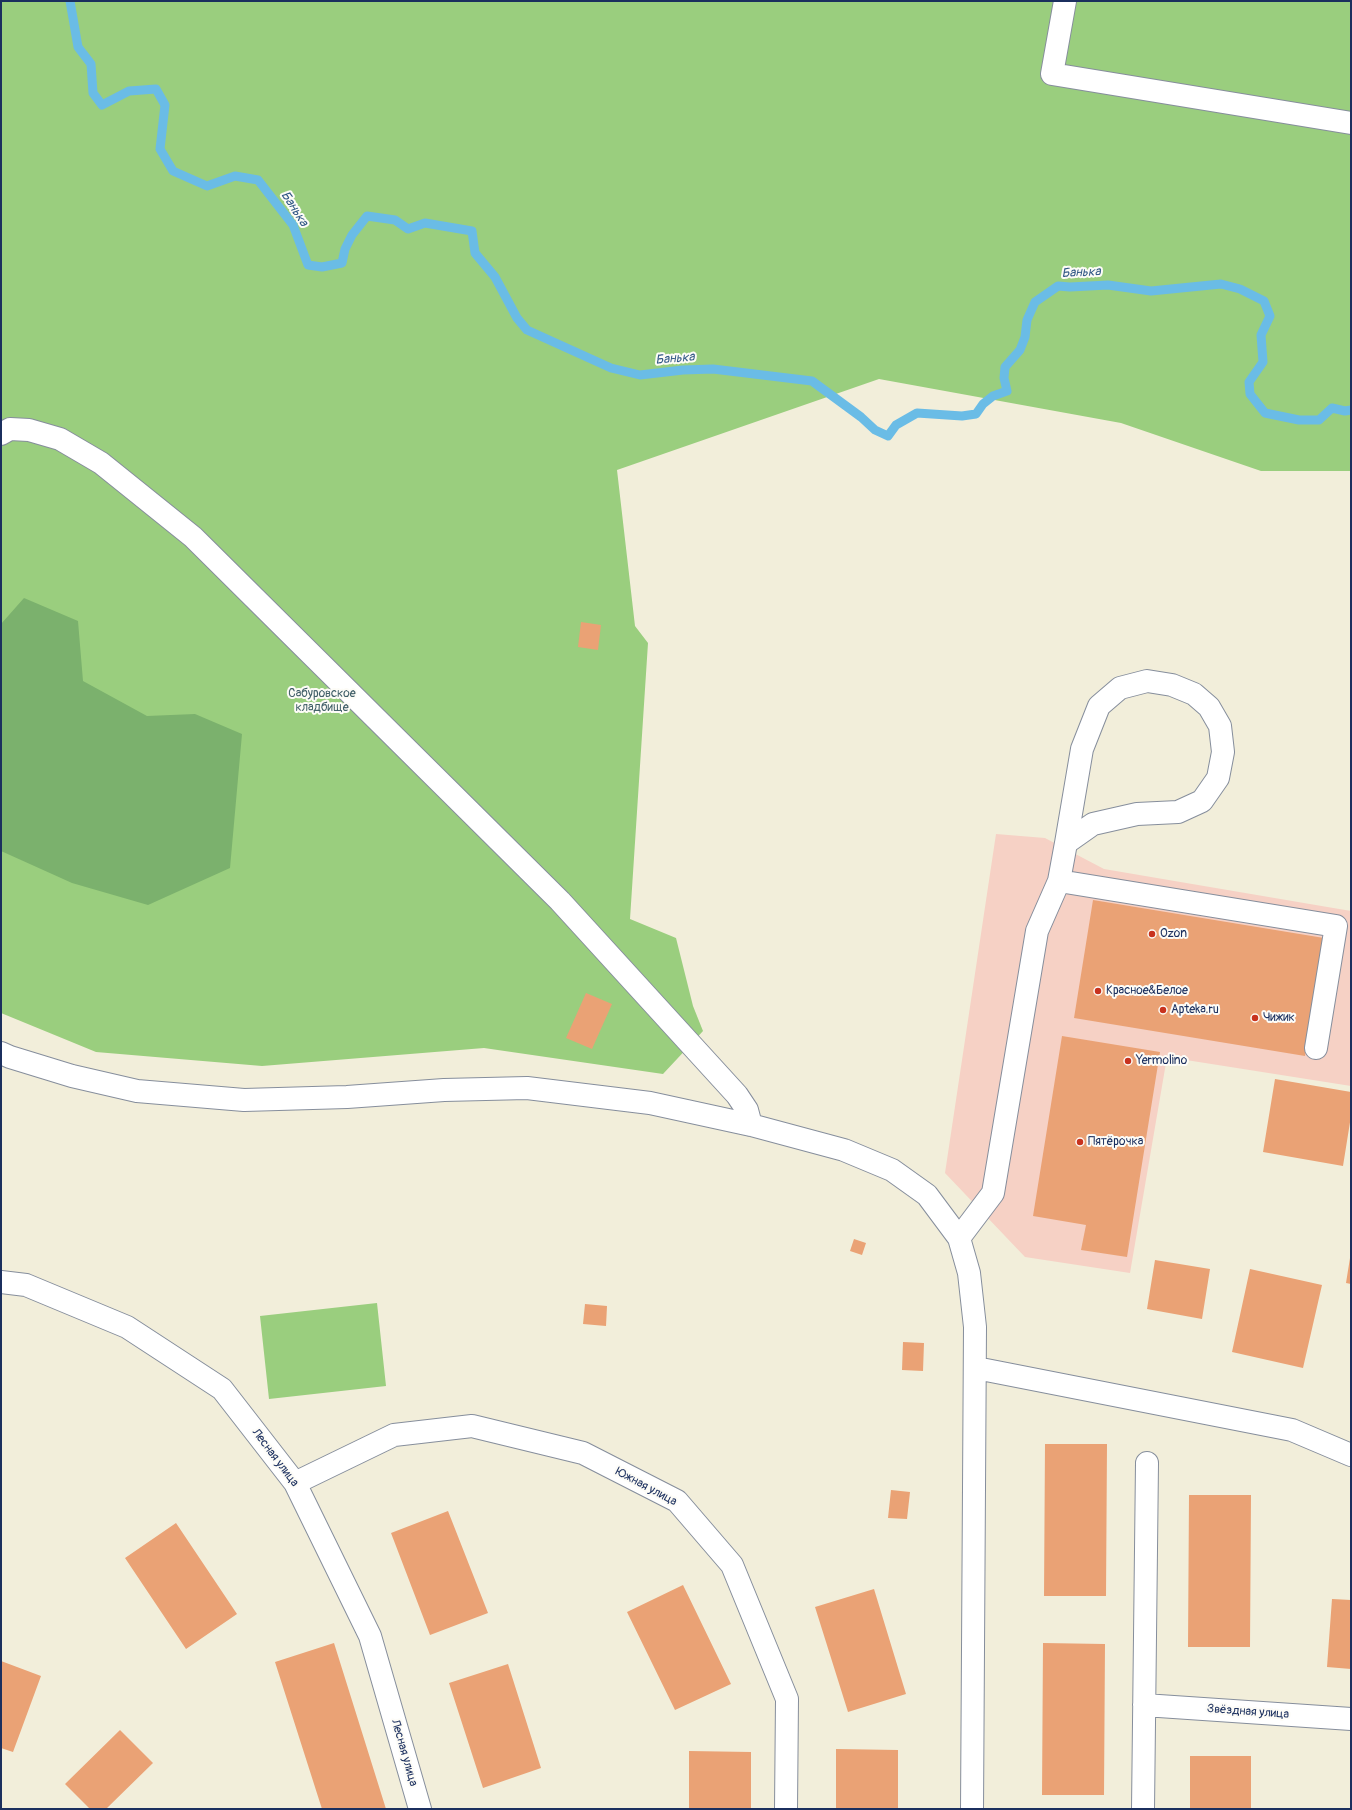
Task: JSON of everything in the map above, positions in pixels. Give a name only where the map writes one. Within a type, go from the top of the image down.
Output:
[{"type":"street","points":[[1065,1],[1052,74],[1351,123]]},
{"type":"street","points":[[1,434],[10,429],[29,430],[60,439],[101,463],[193,537],[560,901],[737,1095],[747,1110],[751,1125]]},
{"type":"street","points":[[959,1238],[993,1193],[1037,931],[1059,880],[1082,749],[1099,706],[1120,688],[1147,682],[1172,685],[1194,694],[1209,707],[1220,726],[1223,752],[1218,778],[1202,801],[1178,812],[1137,814],[1093,824],[1066,843]]},
{"type":"street","points":[[1059,880],[1336,926],[1316,1048]]},
{"type":"street","points":[[1,1053],[10,1058],[72,1076],[137,1091],[244,1100],[347,1097],[444,1090],[527,1088],[650,1103],[751,1125],[844,1150],[892,1170],[927,1196],[959,1238],[969,1272],[975,1327],[976,1368],[972,1809]]},
{"type":"street","name":"Лесная улица","points":[[1,1282],[26,1285],[127,1327],[222,1389],[295,1483],[370,1636],[420,1809]]},
{"type":"street","points":[[976,1368],[1292,1430],[1351,1455]]},
{"type":"street","name":"Южная улица","points":[[295,1483],[394,1436],[472,1426],[583,1453],[677,1501],[732,1565],[787,1699],[786,1809]]},
{"type":"street","points":[[1143,1809],[1147,1462]]},
{"type":"street","name":"Звёздная улица","points":[[1144,1705],[1351,1718]]},
{"type":"shaded area","points":[[996,834],[1045,838],[1104,869],[1351,911],[1351,1086],[1167,1057],[1130,1273],[1025,1257],[945,1173]]},
{"type":"green space","name":"Сабуровское кладбище","points":[[1,1],[1351,1],[1351,471],[1261,471],[1121,423],[879,379],[617,470],[635,626],[648,643],[630,919],[676,938],[693,1006],[703,1031],[663,1074],[484,1048],[262,1066],[96,1052],[1,1013]]},
{"type":"green space","points":[[24,598],[78,621],[83,681],[147,716],[195,714],[242,734],[230,868],[148,905],[72,883],[1,851],[1,624]]},
{"type":"green space","points":[[377,1303],[386,1386],[269,1399],[260,1316]]},
{"type":"building","points":[[581,622],[601,625],[598,650],[578,647]]},
{"type":"building","points":[[1093,900],[1324,938],[1305,1056],[1074,1018]]},
{"type":"building","points":[[586,993],[612,1004],[592,1049],[566,1038]]},
{"type":"building","points":[[1062,1036],[1160,1052],[1127,1257],[1081,1250],[1086,1225],[1033,1216]]},
{"type":"building","points":[[1275,1079],[1351,1092],[1351,1116],[1343,1166],[1263,1152]]},
{"type":"building","points":[[854,1239],[866,1243],[862,1255],[850,1251]]},
{"type":"building","points":[[1350,1258],[1351,1259],[1351,1284],[1346,1283]]},
{"type":"building","points":[[1155,1260],[1210,1269],[1202,1319],[1147,1309]]},
{"type":"building","points":[[1250,1269],[1322,1285],[1303,1368],[1232,1352]]},
{"type":"building","points":[[585,1304],[607,1306],[606,1326],[583,1324]]},
{"type":"building","points":[[903,1342],[924,1343],[923,1371],[902,1370]]},
{"type":"building","points":[[1045,1444],[1107,1444],[1106,1596],[1044,1596]]},
{"type":"building","points":[[891,1490],[910,1492],[907,1519],[888,1518]]},
{"type":"building","points":[[1189,1495],[1251,1495],[1250,1647],[1188,1647]]},
{"type":"building","points":[[448,1511],[488,1613],[430,1635],[391,1533]]},
{"type":"building","points":[[176,1523],[237,1614],[186,1649],[125,1558]]},
{"type":"building","points":[[683,1585],[731,1684],[675,1710],[627,1612]]},
{"type":"building","points":[[874,1589],[906,1694],[848,1712],[815,1607]]},
{"type":"building","points":[[1332,1599],[1351,1600],[1351,1669],[1327,1667]]},
{"type":"building","points":[[334,1643],[386,1809],[322,1809],[275,1662]]},
{"type":"building","points":[[1043,1643],[1105,1644],[1104,1795],[1042,1795]]},
{"type":"building","points":[[1,1661],[41,1676],[13,1752],[1,1748]]},
{"type":"building","points":[[508,1664],[541,1768],[483,1788],[449,1683]]},
{"type":"building","points":[[120,1730],[153,1763],[106,1809],[90,1809],[65,1784]]},
{"type":"building","points":[[836,1749],[898,1750],[898,1809],[836,1809]]},
{"type":"building","points":[[689,1751],[751,1752],[751,1809],[689,1809]]},
{"type":"building","points":[[1190,1756],[1251,1756],[1251,1809],[1190,1809]]},
{"type":"waterway","name":"Банька","points":[[70,1],[78,47],[91,64],[93,93],[102,105],[129,91],[156,89],[165,105],[160,149],[173,171],[207,186],[235,176],[258,180],[293,225],[308,265],[322,267],[342,263],[345,249],[352,235],[367,216],[395,220],[408,229],[425,223],[472,231],[475,253],[495,277],[517,318],[527,330],[611,368],[640,375],[683,370],[713,369],[812,381],[861,417],[875,430],[888,436],[896,425],[917,413],[962,416],[976,414],[983,404],[993,396],[1007,391],[1004,378],[1005,367],[1020,350],[1025,337],[1027,320],[1035,302],[1058,286],[1070,287],[1108,285],[1151,291],[1221,284],[1240,289],[1264,301],[1270,316],[1261,335],[1263,362],[1249,382],[1250,394],[1265,413],[1299,420],[1319,420],[1332,408],[1345,411],[1351,410]]},
{"type":"place","name":"Ozon","points":[[1152,934]]},
{"type":"place","name":"Красное&Белое","points":[[1098,991]]},
{"type":"place","name":"Apteka.ru","points":[[1163,1010]]},
{"type":"place","name":"Чижик","points":[[1255,1018]]},
{"type":"place","name":"Yermolino","points":[[1128,1061]]},
{"type":"place","name":"Пятёрочка","points":[[1080,1142]]}]
